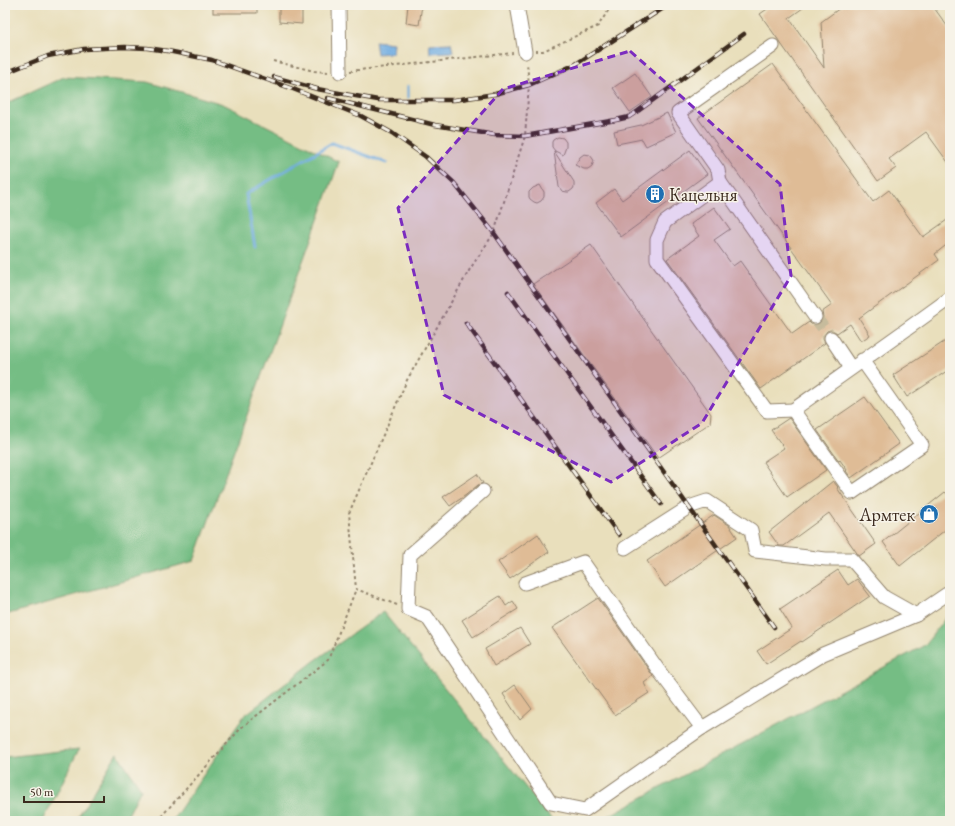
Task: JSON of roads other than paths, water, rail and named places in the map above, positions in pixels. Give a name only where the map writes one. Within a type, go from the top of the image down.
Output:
[{"type":"street","points":[[339,5],[340,72]]},
{"type":"street","points":[[517,5],[525,52]]},
{"type":"street","points":[[773,46],[678,113],[718,170],[720,182],[815,317]]},
{"type":"street","points":[[720,182],[665,222],[657,240],[657,259],[767,411],[793,410],[950,298]]},
{"type":"street","points":[[831,338],[851,368]]},
{"type":"street","points":[[793,410],[852,494],[922,445],[862,360]]},
{"type":"street","points":[[483,491],[410,555],[408,609],[427,617],[551,803],[585,810],[702,728],[823,654],[916,614],[950,592]]},
{"type":"street","points":[[626,548],[689,507],[707,501],[751,530],[755,551],[826,559],[851,559],[884,597],[916,614]]},
{"type":"street","points":[[525,583],[584,562],[659,671],[702,728]]},
{"type":"water","points":[[375,41],[394,43],[393,53],[377,54]]},
{"type":"water","points":[[451,43],[453,52],[430,53],[429,44]]},
{"type":"waterway","points":[[408,86],[408,97]]},
{"type":"waterway","points":[[255,247],[246,194],[332,143],[387,163]]},
{"type":"tunnel","points":[[815,317],[831,338]]},
{"type":"railway","points":[[274,77],[317,89],[378,100],[454,100],[495,94],[529,85],[576,64],[668,5]]},
{"type":"railway","points":[[328,98],[435,125],[495,135],[525,136],[629,117],[744,34]]},
{"type":"railway","points":[[5,73],[48,56],[84,49],[125,47],[168,51],[212,60],[293,89],[361,116],[392,133],[426,157],[454,183],[494,233],[774,627]]},
{"type":"railway","points":[[508,292],[661,504]]},
{"type":"railway","points":[[466,323],[619,535]]},
{"type":"place","name":"Кацельня","points":[[655,194]]},
{"type":"place","name":"Армтек","points":[[929,514]]}]
